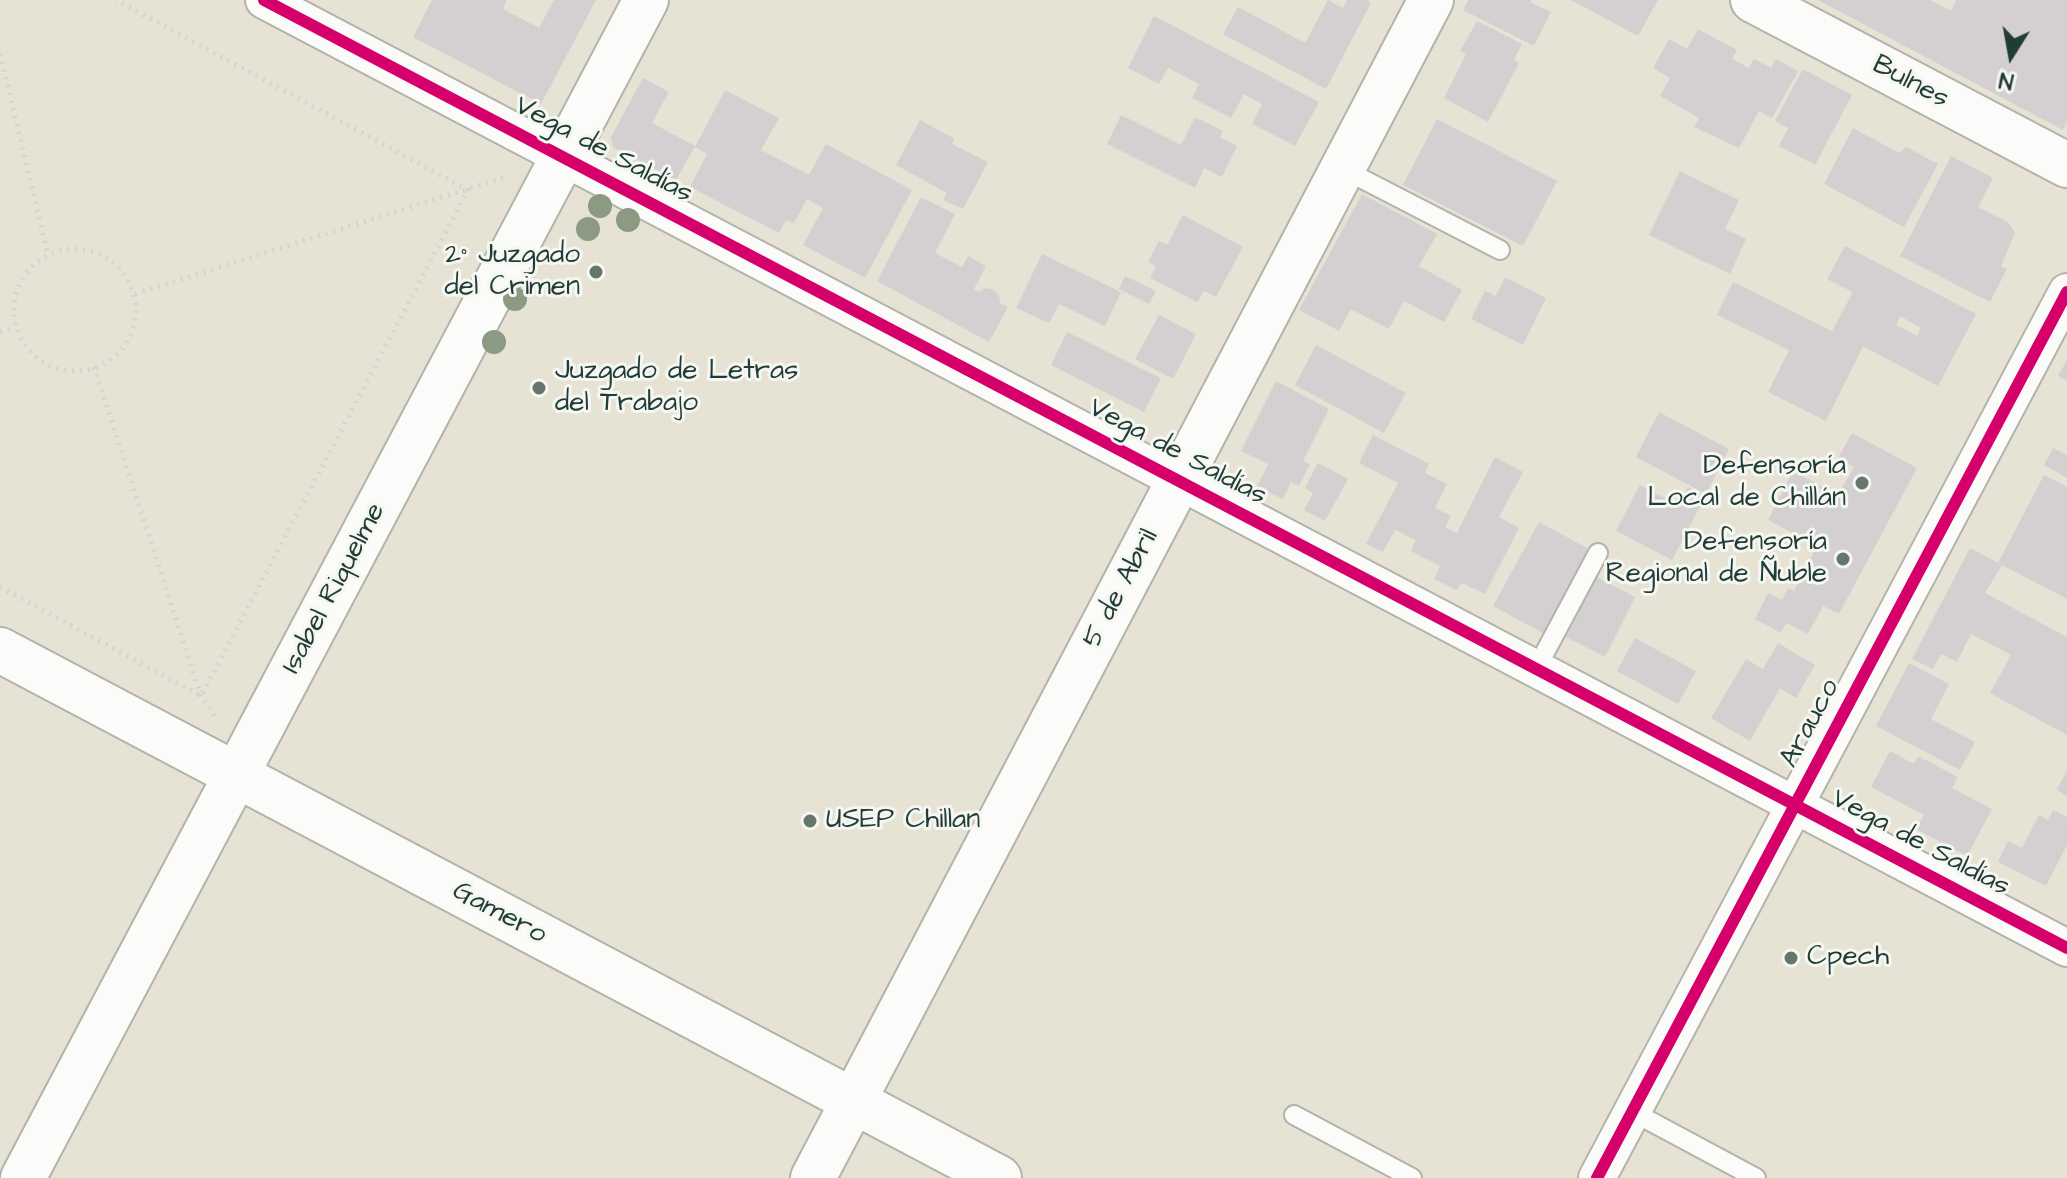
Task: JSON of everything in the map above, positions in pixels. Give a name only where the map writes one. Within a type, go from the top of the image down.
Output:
[{"type":"street","name":"Vega de Saldías","points":[[264,0],[2067,948]]},
{"type":"street","name":"Isabel Riquelme","points":[[23,1178],[222,768],[563,157],[646,0]]},
{"type":"street","name":"5 de Abril","points":[[813,1178],[1431,0]]},
{"type":"street","name":"Bulnes","points":[[1753,0],[2067,165]]},
{"type":"street","name":"Arauco","points":[[1597,1178],[2067,292]]},
{"type":"street","name":"Gamero","points":[[0,650],[999,1178]]},
{"type":"lane","points":[[1343,169],[1500,250]]},
{"type":"lane","points":[[1536,669],[1598,553]]},
{"type":"lane","points":[[1633,1112],[1756,1178]]},
{"type":"lane","points":[[1294,1115],[1412,1178]]},
{"type":"path","points":[[116,0],[468,190]]},
{"type":"path","points":[[0,54],[48,255]]},
{"type":"path","points":[[135,294],[468,190],[563,157]]},
{"type":"path","points":[[201,696],[468,190]]},
{"type":"path","points":[[61,250],[91,250],[117,264],[130,280],[137,300],[136,326],[125,347],[110,362],[82,372],[60,370],[40,361],[25,346],[15,327],[13,305],[19,285],[31,267],[48,255],[61,250]]},
{"type":"path","points":[[0,332],[15,327]]},
{"type":"path","points":[[94,367],[201,696],[232,742],[222,768]]},
{"type":"path","points":[[0,587],[201,696]]},
{"type":"building","points":[[432,0],[507,0],[503,9],[539,28],[554,0],[596,0],[541,104],[413,37]]},
{"type":"building","points":[[1328,0],[1343,8],[1347,0],[1371,3],[1326,89],[1223,34],[1238,7],[1305,43]]},
{"type":"building","points":[[1468,0],[1531,0],[1551,12],[1534,46],[1463,10]]},
{"type":"building","points":[[1571,0],[1658,0],[1638,36]]},
{"type":"building","points":[[1818,0],[1930,0],[1951,11],[1956,0],[2067,0],[2067,122],[2063,130]]},
{"type":"building","points":[[1154,16],[1319,102],[1295,146],[1252,124],[1262,104],[1244,94],[1231,118],[1192,98],[1199,84],[1168,68],[1159,84],[1128,68]]},
{"type":"building","points":[[1477,21],[1522,44],[1514,60],[1519,63],[1488,122],[1444,98],[1466,54],[1460,51]]},
{"type":"building","points":[[1698,29],[1737,50],[1732,59],[1749,68],[1754,59],[1771,68],[1776,59],[1798,71],[1772,118],[1759,111],[1739,148],[1694,127],[1699,118],[1660,96],[1670,78],[1653,68],[1669,39],[1687,49]]},
{"type":"building","points":[[1803,69],[1852,95],[1815,165],[1779,146],[1788,128],[1775,121]]},
{"type":"building","points":[[643,78],[669,92],[652,123],[695,146],[676,180],[613,147],[611,137]]},
{"type":"building","points":[[725,90],[779,118],[761,150],[809,175],[826,144],[912,190],[865,278],[803,245],[823,208],[807,199],[794,223],[786,220],[779,233],[690,187],[707,154],[695,147]]},
{"type":"building","points":[[1121,115],[1181,145],[1195,117],[1223,131],[1220,137],[1237,146],[1222,177],[1204,168],[1195,188],[1107,144]]},
{"type":"building","points":[[1437,119],[1557,181],[1523,246],[1403,185]]},
{"type":"building","points":[[920,120],[955,139],[952,144],[988,162],[963,209],[943,200],[947,193],[896,165]]},
{"type":"building","points":[[1853,128],[1899,153],[1906,147],[1938,164],[1904,227],[1824,184]]},
{"type":"building","points":[[1951,156],[1993,178],[1978,207],[2009,223],[2015,233],[2001,266],[2007,269],[1990,302],[1900,256]]},
{"type":"building","points":[[1680,171],[1739,200],[1725,229],[1746,239],[1730,274],[1649,235]]},
{"type":"building","points":[[1362,194],[1437,234],[1419,266],[1462,290],[1444,322],[1404,301],[1389,329],[1351,309],[1339,331],[1299,310]]},
{"type":"building","points":[[921,197],[955,214],[935,253],[962,267],[968,256],[986,266],[974,289],[979,292],[986,288],[994,290],[999,295],[1000,303],[1008,307],[989,342],[877,281]]},
{"type":"building","points":[[1183,215],[1243,247],[1216,297],[1204,291],[1197,302],[1150,278],[1156,266],[1148,262],[1159,241],[1167,245]]},
{"type":"building","points":[[1845,246],[1976,314],[1938,386],[1863,346],[1826,421],[1768,392],[1789,350],[1717,315],[1733,282],[1832,331],[1853,292],[1827,279]],"holes":[[[1900,316],[1921,328],[1917,336],[1896,325]]]},
{"type":"building","points":[[1042,254],[1121,292],[1105,326],[1059,304],[1049,323],[1016,308]]},
{"type":"building","points":[[1125,276],[1156,291],[1149,304],[1119,289]]},
{"type":"building","points":[[1505,277],[1546,298],[1523,345],[1471,319],[1485,291],[1496,296]]},
{"type":"building","points":[[1159,315],[1196,334],[1173,379],[1135,359]]},
{"type":"building","points":[[1067,332],[1161,378],[1144,412],[1051,365]]},
{"type":"building","points":[[1316,345],[1406,393],[1384,433],[1295,385]]},
{"type":"building","points":[[2067,360],[2067,381],[2058,376]]},
{"type":"building","points":[[1276,381],[1329,409],[1303,461],[1310,464],[1299,486],[1291,482],[1283,499],[1257,487],[1268,464],[1241,451]]},
{"type":"building","points":[[1659,412],[1729,449],[1706,494],[1636,457]]},
{"type":"building","points":[[1852,433],[1917,468],[1839,614],[1823,606],[1808,634],[1786,623],[1781,633],[1755,619],[1768,593],[1782,600],[1788,588],[1794,591],[1817,546],[1768,520],[1793,471],[1838,495],[1854,467],[1838,458]]},
{"type":"building","points":[[1373,435],[1429,464],[1425,473],[1447,484],[1435,508],[1451,516],[1445,527],[1457,533],[1495,457],[1523,472],[1499,517],[1519,528],[1485,594],[1462,583],[1457,590],[1434,579],[1440,566],[1411,551],[1416,540],[1395,530],[1383,552],[1366,544],[1398,483],[1359,463]]},
{"type":"building","points":[[2053,448],[2067,455],[2067,478],[2044,465]]},
{"type":"building","points":[[1318,463],[1348,479],[1325,521],[1304,510],[1313,493],[1305,488]]},
{"type":"building","points":[[2044,475],[2067,487],[2067,599],[2002,565],[1985,593],[2067,637],[2067,735],[1990,693],[2011,655],[1971,634],[1957,662],[1941,654],[1933,669],[1912,659],[1970,548],[1998,563]]},
{"type":"building","points":[[1640,485],[1678,505],[1688,487],[1705,497],[1672,560],[1616,531]]},
{"type":"building","points":[[1539,522],[1589,549],[1543,633],[1493,606]]},
{"type":"building","points":[[1596,577],[1635,597],[1605,657],[1566,637]]},
{"type":"building","points":[[1635,638],[1696,671],[1678,704],[1617,671]]},
{"type":"building","points":[[1778,643],[1815,665],[1796,698],[1780,688],[1750,741],[1711,718],[1746,659],[1763,669]]},
{"type":"building","points":[[1909,663],[1949,684],[1931,719],[1975,742],[1960,770],[1876,726]]},
{"type":"building","points":[[1890,751],[1914,764],[1918,756],[1958,777],[1952,788],[1992,809],[1967,856],[1916,829],[1924,815],[1871,787]]},
{"type":"building","points":[[2067,770],[2067,796],[2057,790]]},
{"type":"building","points":[[2053,810],[2067,817],[2067,845],[2046,886],[1998,862],[2008,841],[2022,848],[2039,815],[2048,820]]},
{"type":"cycle path","points":[[264,0],[2067,948]]},
{"type":"cycle path","points":[[1597,1178],[2067,292]]},
{"type":"place","name":"2° Juzgado del Crimen","points":[[596,272]]},
{"type":"place","name":"Juzgado de Letras del Trabajo","points":[[539,388]]},
{"type":"place","name":"Defensoría Local de Chillán","points":[[1862,483]]},
{"type":"place","name":"Defensoría Regional de Ñuble","points":[[1843,559]]},
{"type":"place","name":"USEP Chillan","points":[[810,821]]},
{"type":"place","name":"Cpech","points":[[1791,958]]}]
